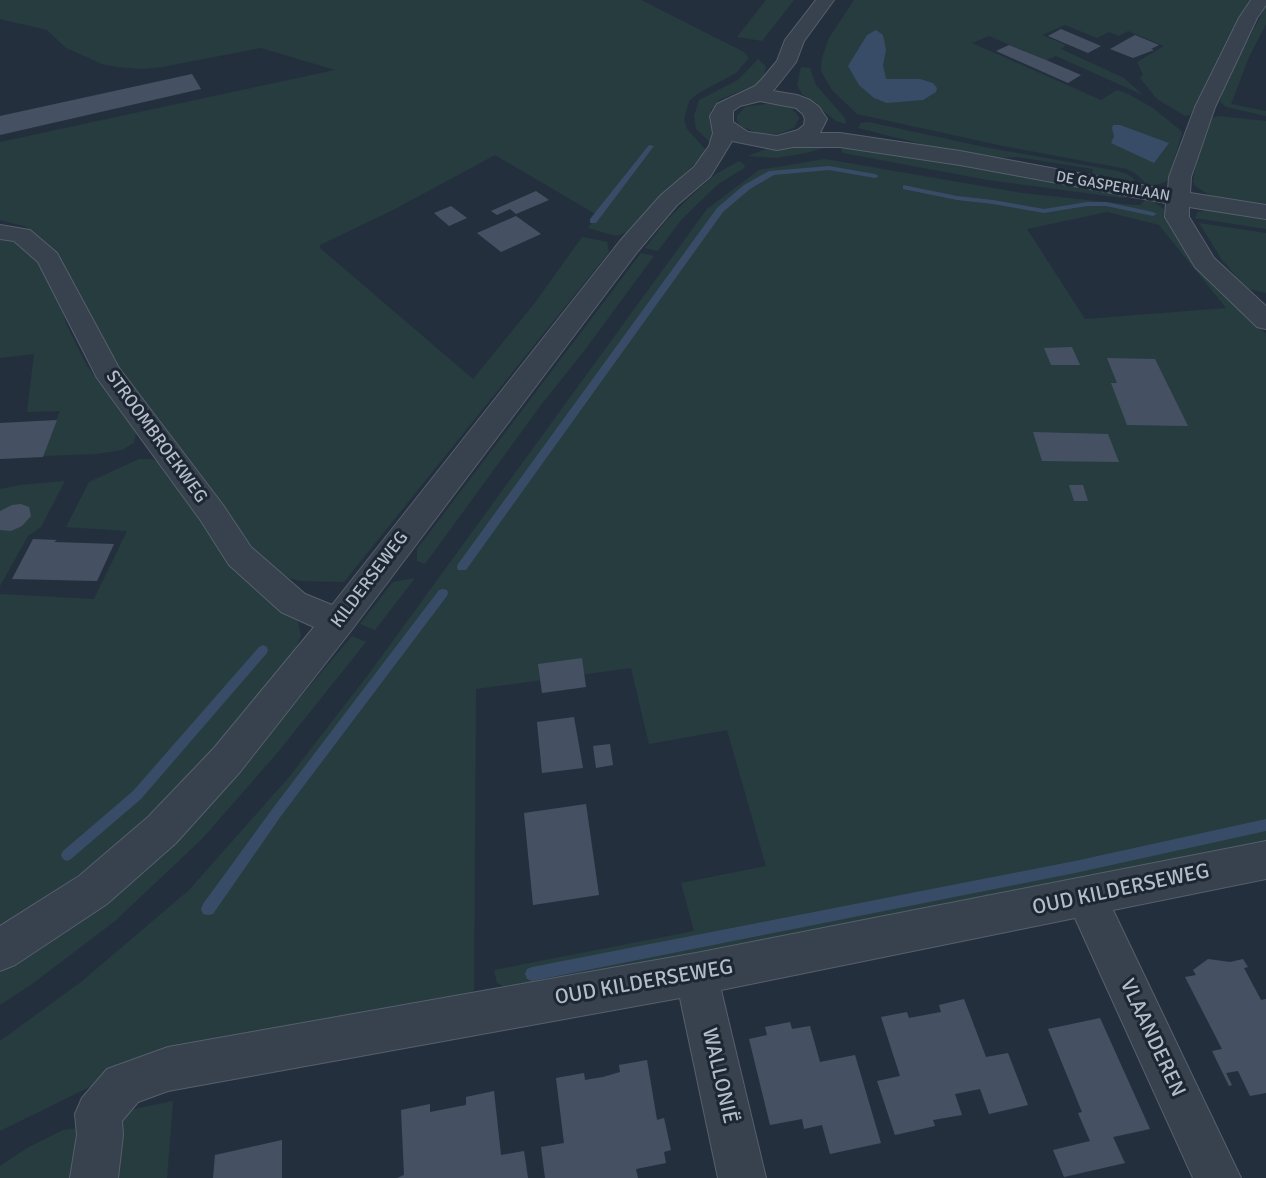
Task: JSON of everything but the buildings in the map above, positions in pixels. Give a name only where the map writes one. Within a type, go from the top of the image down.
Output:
[{"type":"street","points":[[745,97],[762,90],[786,62],[795,40],[825,0]]},
{"type":"street","points":[[1260,0],[1248,18],[1204,107],[1180,177],[1177,217],[1204,262],[1261,310]]},
{"type":"street","points":[[786,62],[794,92],[809,112],[814,127],[806,135],[793,140]]},
{"type":"street","name":"DE GASPERILAAN","points":[[745,97],[775,96],[809,112],[960,158]]},
{"type":"street","name":"KILDERSEWEG","points":[[702,172],[720,146],[724,133],[721,116],[724,108],[745,97]]},
{"type":"street","points":[[723,124],[731,132],[759,142]]},
{"type":"street","name":"DE GASPERILAAN","points":[[759,142],[840,140],[960,158],[1266,212]]},
{"type":"street","name":"KILDERSEWEG","points":[[0,950],[93,890],[162,830],[227,760],[338,622],[629,246],[669,200],[702,172],[759,142]]},
{"type":"street","name":"STROOMBROEKWEG","points":[[0,232],[21,235],[48,258],[107,372],[212,513],[240,556],[293,603],[338,622]]},
{"type":"street","name":"OUD KILDERSEWEG","points":[[94,1178],[100,1135],[99,1114],[123,1085],[168,1069],[696,974],[1266,860]]},
{"type":"street","name":"VLAANDEREN","points":[[1086,897],[1217,1178]]},
{"type":"street","name":"WALLONIË","points":[[696,974],[742,1178]]},
{"type":"green space","points":[[0,0],[641,0],[744,52],[749,58],[736,73],[697,94],[689,101],[684,119],[687,129],[705,149],[705,153],[625,233],[616,236],[588,228],[597,215],[495,155],[393,210],[320,245],[320,248],[473,379],[534,304],[582,237],[607,242],[609,252],[344,582],[300,581],[289,578],[264,560],[216,505],[123,384],[57,255],[27,227],[0,220],[0,142],[335,70],[261,48],[143,69],[102,64],[66,48],[47,30],[0,19]]},
{"type":"green space","points":[[766,0],[794,0],[762,41],[737,37]]},
{"type":"green space","points":[[854,0],[1249,0],[1190,115],[1185,116],[1157,99],[1140,78],[1143,75],[1137,62],[1164,46],[1128,31],[1119,36],[1109,32],[1097,38],[1065,25],[1042,35],[1066,45],[1061,49],[1124,78],[1143,95],[1056,56],[1046,60],[989,36],[972,43],[1101,100],[1117,90],[1128,94],[1153,108],[1179,129],[1182,133],[1168,180],[1149,186],[1127,169],[1003,146],[857,114],[832,90],[821,71],[822,58],[829,38]]},
{"type":"green space","points":[[1266,6],[1266,24],[1249,57],[1231,104],[1266,111],[1266,116],[1226,107],[1220,102],[1226,82]]},
{"type":"green space","points":[[758,59],[766,67],[762,82],[719,100],[711,110],[710,121],[715,132],[712,144],[696,129],[694,116],[699,100],[738,80]]},
{"type":"green space","points":[[801,67],[810,68],[816,85],[845,118],[846,124],[836,121],[802,94],[797,85]]},
{"type":"green space","points":[[772,103],[790,108],[796,113],[799,118],[794,128],[778,134],[758,133],[741,126],[737,121],[737,116],[745,107]]},
{"type":"green space","points":[[1218,116],[1266,121],[1266,206],[1211,196],[1195,186],[1193,181],[1200,146],[1212,118]]},
{"type":"green space","points":[[869,122],[984,147],[1118,171],[1134,179],[1135,184],[1092,176],[1093,169],[1017,157],[994,158],[938,148],[858,128],[861,123]]},
{"type":"green space","points":[[831,143],[827,147],[806,153],[776,158],[748,156],[766,149]]},
{"type":"green space","points":[[846,145],[1130,196],[1123,198],[988,180],[843,153],[841,150]]},
{"type":"green space","points":[[825,159],[1022,193],[1134,205],[1140,205],[1146,199],[1168,212],[1228,296],[1266,334],[1266,842],[1128,872],[509,989],[497,983],[494,970],[694,931],[681,883],[766,866],[727,730],[649,744],[631,668],[476,689],[474,990],[469,996],[122,1071],[0,1131],[0,1041],[81,982],[189,890],[290,776],[371,671],[707,209],[759,170]],"holes":[[[1107,212],[1159,225],[1226,308],[1085,319],[1027,229]]]},
{"type":"green space","points":[[739,161],[745,165],[744,168],[717,185],[681,220],[658,251],[645,248],[667,220],[689,198],[716,174]]},
{"type":"green space","points":[[1208,209],[1266,218],[1266,229],[1195,218],[1198,212]]},
{"type":"green space","points":[[1199,223],[1266,233],[1266,293],[1249,289],[1241,282],[1222,260]]},
{"type":"green space","points":[[0,234],[18,239],[44,260],[68,328],[87,366],[129,420],[136,433],[134,443],[122,450],[97,454],[42,456],[60,411],[27,412],[34,354],[0,358]]},
{"type":"green space","points":[[641,253],[654,256],[425,564],[417,561],[417,549]]},
{"type":"green space","points":[[139,459],[151,459],[165,463],[298,621],[301,636],[292,657],[198,770],[101,858],[47,898],[0,928],[0,594],[94,599],[127,531],[66,527],[89,482]]},
{"type":"green space","points":[[65,481],[41,527],[28,536],[0,586],[0,489]]},
{"type":"green space","points":[[415,578],[375,630],[360,624],[393,582]]},
{"type":"green space","points":[[352,636],[366,642],[278,752],[202,839],[115,921],[32,984],[0,1005],[0,973],[45,944],[192,825]]},
{"type":"green space","points":[[173,1101],[167,1178],[107,1178],[122,1119],[134,1109]]},
{"type":"green space","points":[[79,1128],[76,1178],[0,1178],[0,1166],[27,1148],[63,1130]]},
{"type":"water","points":[[876,30],[883,35],[886,50],[883,65],[886,79],[920,79],[933,83],[937,88],[936,92],[923,100],[887,103],[874,98],[859,85],[848,66],[867,35]]},
{"type":"water","points":[[1113,125],[1120,125],[1169,143],[1154,163],[1111,143],[1114,136]]},
{"type":"waterway","points":[[593,221],[651,146]]},
{"type":"waterway","points":[[462,567],[720,210],[747,187],[772,173],[829,168],[875,176]]},
{"type":"waterway","points":[[906,187],[957,198],[1044,211],[1087,204],[1106,204],[1153,214]]},
{"type":"waterway","points":[[208,909],[277,812],[443,593]]},
{"type":"waterway","points":[[67,855],[137,795],[263,650]]},
{"type":"waterway","points":[[532,974],[1075,867],[1266,825]]}]
